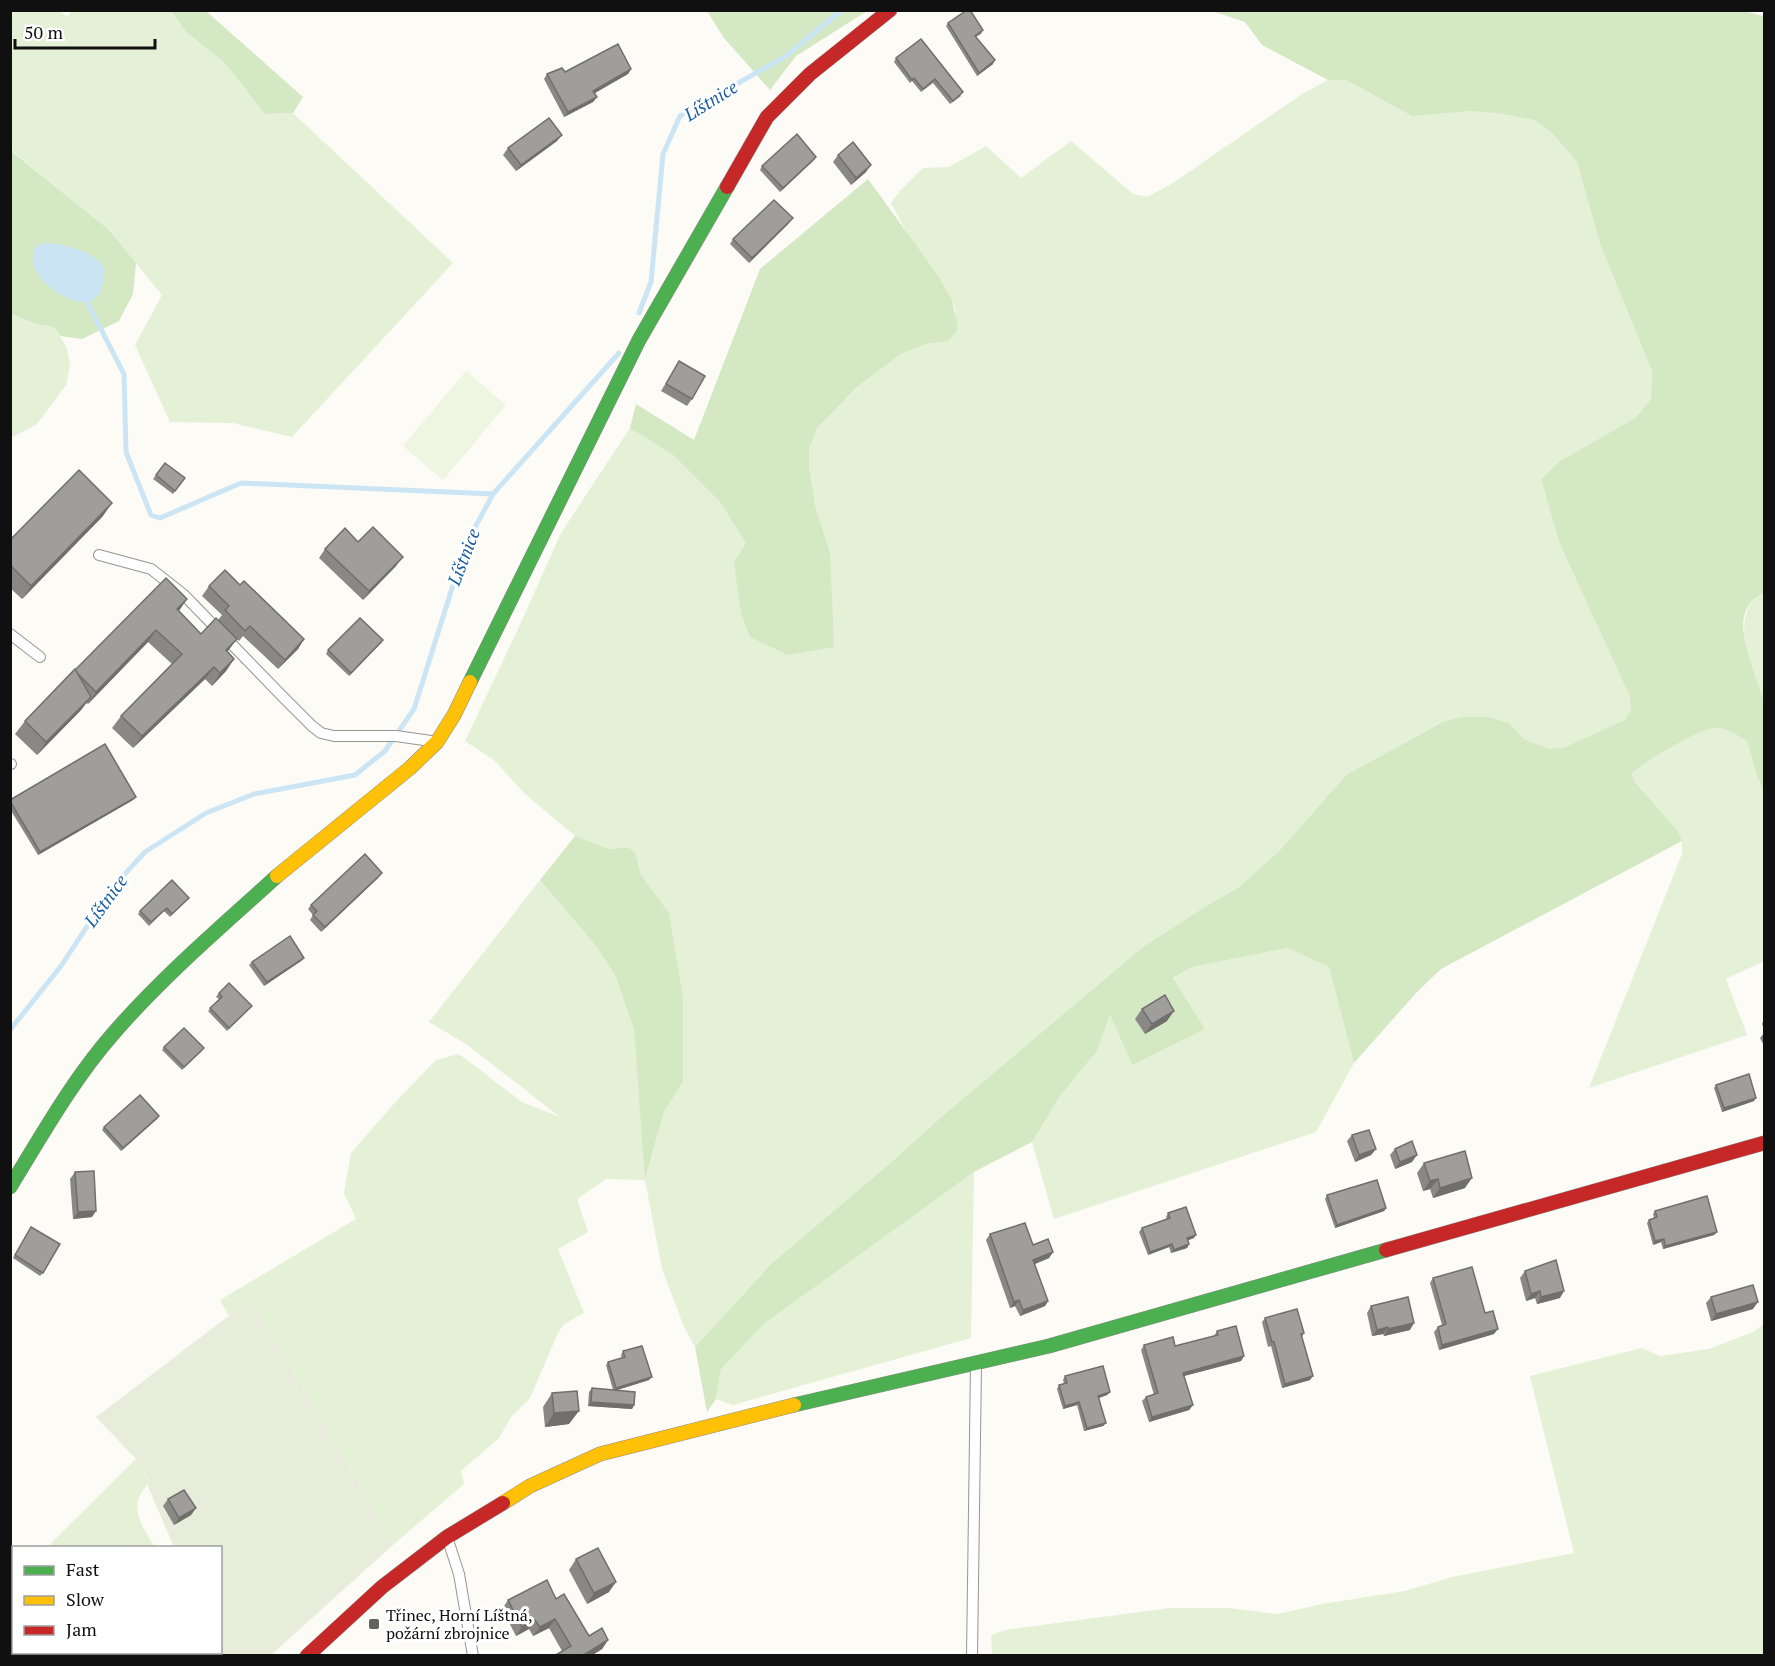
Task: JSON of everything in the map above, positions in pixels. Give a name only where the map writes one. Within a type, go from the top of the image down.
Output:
[{"type":"street","points":[[10,1186],[65,1096],[120,1027],[176,969],[287,867],[410,768],[438,742],[454,715],[639,340],[767,117],[810,74],[890,10]]},
{"type":"street","points":[[307,1656],[382,1587],[447,1537],[530,1486],[600,1454],[750,1415],[1049,1346],[1764,1143]]},
{"type":"lane","points":[[99,555],[151,569],[184,595],[321,733],[334,736],[396,736],[438,742]]},
{"type":"lane","points":[[10,634],[40,657]]},
{"type":"lane","points":[[972,1656],[976,1364]]},
{"type":"lane","points":[[447,1537],[459,1574],[473,1656]]},
{"type":"green space","points":[[73,10],[168,10],[173,13],[186,32],[224,62],[265,114],[293,113],[453,263],[292,437],[233,423],[170,422],[135,345],[162,295],[108,229],[11,150],[10,11],[59,11],[67,16]]},
{"type":"green space","points":[[1737,10],[1764,16],[1764,593],[1751,602],[1745,615],[1743,630],[1764,708],[1766,739],[1764,792],[1757,777],[1747,741],[1722,729],[1713,728],[1697,734],[1645,763],[1632,774],[1634,781],[1678,831],[1682,841],[1441,969],[1417,992],[1354,1063],[1329,967],[1287,948],[1193,967],[1173,978],[1205,1029],[1132,1065],[1110,1014],[1097,1051],[1060,1096],[1032,1142],[974,1172],[764,1324],[721,1369],[716,1399],[707,1412],[695,1347],[771,1264],[1142,948],[1238,888],[1280,850],[1346,775],[1444,721],[1462,717],[1488,717],[1509,723],[1524,739],[1549,749],[1565,747],[1625,720],[1631,709],[1629,695],[1559,542],[1541,479],[1560,461],[1635,418],[1651,399],[1652,371],[1600,244],[1577,162],[1553,134],[1534,120],[1472,111],[1412,116],[1346,80],[1328,80],[1262,45],[1245,22],[1212,11]]},
{"type":"green space","points":[[168,11],[206,11],[303,97],[293,113],[265,114],[224,62],[186,32],[173,13]]},
{"type":"green space","points":[[707,11],[867,11],[796,56],[770,90],[724,38]]},
{"type":"green space","points":[[1328,80],[1346,80],[1412,116],[1472,111],[1534,120],[1553,134],[1577,162],[1600,244],[1652,371],[1651,399],[1635,418],[1560,461],[1541,479],[1559,542],[1629,695],[1631,709],[1625,720],[1565,747],[1549,749],[1524,739],[1509,723],[1462,717],[1443,721],[1346,775],[1280,850],[1238,888],[1211,903],[938,1120],[771,1264],[695,1347],[684,1327],[662,1269],[645,1180],[606,1179],[577,1199],[588,1232],[558,1249],[584,1313],[564,1324],[530,1398],[511,1417],[499,1438],[461,1471],[464,1484],[394,1544],[251,1299],[229,1316],[220,1300],[356,1219],[344,1193],[351,1153],[436,1060],[459,1054],[522,1102],[560,1117],[466,1044],[429,1022],[540,880],[596,946],[615,975],[634,1031],[646,1178],[664,1112],[683,1082],[669,913],[641,875],[635,852],[628,847],[609,849],[575,836],[524,793],[494,760],[465,741],[561,533],[630,428],[673,455],[720,502],[747,543],[830,552],[816,509],[809,468],[809,449],[818,427],[857,387],[901,354],[926,344],[948,341],[956,311],[937,274],[908,235],[891,203],[923,168],[949,167],[986,146],[1021,178],[1071,141],[1133,194],[1147,197],[1173,183],[1302,94]]},
{"type":"green space","points":[[10,150],[108,229],[136,263],[133,294],[119,321],[82,339],[60,336],[54,327],[36,324],[11,314]]},
{"type":"green space","points":[[868,179],[937,274],[952,300],[958,329],[948,341],[926,344],[901,354],[857,387],[818,427],[809,449],[809,468],[816,509],[830,552],[834,647],[788,655],[750,637],[741,614],[734,562],[746,543],[720,502],[673,455],[630,428],[636,404],[694,440],[760,269]]},
{"type":"green space","points":[[10,314],[36,324],[54,327],[67,348],[70,366],[66,385],[37,424],[11,438]]},
{"type":"green space","points":[[466,371],[506,405],[443,480],[403,446]]},
{"type":"green space","points":[[1764,593],[1764,707],[1749,663],[1744,629],[1746,614],[1752,602]]},
{"type":"green space","points":[[1711,727],[1731,730],[1747,741],[1757,777],[1764,792],[1764,961],[1726,979],[1747,1035],[1589,1088],[1682,854],[1682,841],[1678,831],[1634,781],[1632,774],[1656,755]]},
{"type":"green space","points":[[575,836],[609,849],[628,847],[635,852],[641,875],[669,913],[683,997],[683,1082],[664,1112],[645,1180],[634,1030],[615,975],[596,946],[540,880]]},
{"type":"green space","points":[[1287,948],[1329,967],[1354,1063],[1316,1132],[1054,1219],[1032,1142],[1060,1096],[1097,1051],[1110,1013],[1132,1065],[1173,979],[1193,967]]},
{"type":"green space","points":[[974,1172],[971,1338],[733,1405],[716,1399],[721,1369],[764,1324]]},
{"type":"green space","points":[[251,1299],[394,1544],[271,1655],[218,1655],[222,1654],[222,1546],[174,1546],[147,1484],[150,1480],[136,1459],[96,1417]]},
{"type":"green space","points":[[1764,1324],[1764,1655],[992,1655],[991,1635],[1005,1630],[1170,1608],[1229,1608],[1278,1614],[1322,1604],[1405,1591],[1452,1577],[1574,1553],[1530,1376],[1642,1348],[1660,1356],[1709,1349],[1753,1332]]},
{"type":"green space","points":[[136,1459],[150,1481],[139,1497],[138,1511],[144,1530],[154,1546],[48,1546]]},
{"type":"green space","points":[[12,1583],[12,1654],[213,1655],[11,1655],[10,1586]]},
{"type":"water","points":[[47,243],[77,249],[98,260],[104,273],[101,290],[97,296],[87,302],[67,298],[51,288],[39,276],[33,261],[34,250],[36,246]]},
{"type":"building","points":[[970,10],[983,30],[975,36],[995,60],[979,73],[948,23]]},
{"type":"building","points":[[921,39],[963,92],[953,101],[935,79],[923,89],[914,78],[912,80],[896,58]]},
{"type":"building","points":[[618,44],[631,69],[593,91],[597,97],[568,112],[547,74],[562,68],[565,72]]},
{"type":"building","points":[[549,118],[562,135],[521,165],[508,148]]},
{"type":"building","points":[[797,134],[816,157],[783,188],[762,166]]},
{"type":"building","points":[[853,142],[871,165],[856,178],[838,155]]},
{"type":"building","points":[[774,200],[793,218],[752,258],[733,239]]},
{"type":"building","points":[[679,361],[705,376],[692,399],[666,384]]},
{"type":"building","points":[[165,463],[185,478],[175,491],[156,475]]},
{"type":"building","points":[[79,470],[112,503],[31,586],[10,565],[10,540]]},
{"type":"building","points":[[373,527],[403,557],[369,591],[325,549],[345,528],[358,542]]},
{"type":"building","points":[[225,570],[240,585],[244,581],[304,639],[285,660],[250,626],[245,631],[225,610],[229,606],[209,586]]},
{"type":"building","points":[[166,578],[187,599],[177,609],[201,634],[216,618],[237,639],[226,650],[234,659],[220,673],[214,667],[142,736],[121,716],[182,654],[156,630],[96,692],[75,670]]},
{"type":"building","points":[[360,618],[383,640],[351,673],[328,650]]},
{"type":"building","points":[[75,669],[91,697],[46,742],[25,721]]},
{"type":"building","points":[[105,744],[136,797],[40,852],[10,800]]},
{"type":"building","points":[[365,854],[382,873],[325,927],[313,915],[317,911],[311,905]]},
{"type":"building","points":[[172,880],[189,898],[172,914],[167,908],[151,922],[140,911]]},
{"type":"building","points":[[290,936],[304,958],[267,982],[252,962]]},
{"type":"building","points":[[229,983],[252,1006],[229,1028],[210,1008],[222,997],[219,993]]},
{"type":"building","points":[[1165,995],[1174,1011],[1152,1024],[1142,1009]]},
{"type":"building","points":[[184,1028],[204,1048],[184,1067],[164,1047]]},
{"type":"building","points":[[1749,1074],[1756,1098],[1724,1108],[1716,1085]]},
{"type":"building","points":[[140,1095],[159,1116],[123,1148],[104,1127]]},
{"type":"building","points":[[1369,1130],[1376,1149],[1359,1155],[1352,1135]]},
{"type":"building","points":[[1412,1141],[1417,1155],[1400,1162],[1395,1149]]},
{"type":"building","points":[[1465,1151],[1472,1178],[1440,1188],[1438,1179],[1430,1181],[1424,1163]]},
{"type":"building","points":[[94,1171],[96,1211],[78,1212],[75,1172]]},
{"type":"building","points":[[1377,1180],[1386,1208],[1337,1225],[1327,1195]]},
{"type":"building","points":[[1707,1196],[1717,1232],[1665,1246],[1664,1239],[1655,1241],[1649,1220],[1657,1217],[1655,1211]]},
{"type":"building","points":[[1186,1207],[1196,1235],[1187,1238],[1189,1244],[1174,1250],[1172,1244],[1150,1252],[1142,1228],[1170,1218],[1168,1213]]},
{"type":"building","points":[[1025,1223],[1033,1245],[1048,1239],[1053,1252],[1033,1260],[1048,1301],[1023,1310],[1019,1300],[1014,1302],[990,1234]]},
{"type":"building","points":[[31,1227],[60,1244],[43,1273],[15,1255]]},
{"type":"building","points":[[1556,1260],[1564,1291],[1541,1297],[1540,1291],[1531,1294],[1525,1271]]},
{"type":"building","points":[[1472,1267],[1485,1313],[1493,1311],[1498,1329],[1442,1345],[1438,1327],[1446,1324],[1433,1278]]},
{"type":"building","points":[[1753,1285],[1758,1302],[1716,1314],[1711,1297]]},
{"type":"building","points":[[1408,1297],[1414,1323],[1377,1330],[1371,1306]]},
{"type":"building","points":[[1297,1309],[1304,1333],[1301,1334],[1313,1376],[1285,1384],[1265,1318]]},
{"type":"building","points":[[1236,1326],[1244,1356],[1183,1373],[1193,1405],[1152,1417],[1146,1397],[1158,1393],[1144,1345],[1173,1337],[1175,1346],[1218,1335],[1217,1331]]},
{"type":"building","points":[[642,1346],[652,1377],[616,1388],[608,1362],[625,1357],[623,1351]]},
{"type":"building","points":[[1103,1366],[1110,1392],[1098,1396],[1106,1423],[1087,1428],[1079,1402],[1065,1406],[1059,1385],[1067,1383],[1065,1376]]},
{"type":"building","points":[[592,1388],[635,1392],[634,1405],[591,1402]]},
{"type":"building","points":[[577,1391],[579,1411],[554,1413],[552,1393]]},
{"type":"building","points":[[184,1490],[196,1508],[179,1518],[168,1499]]},
{"type":"building","points":[[598,1548],[616,1582],[594,1593],[576,1559]]},
{"type":"building","points":[[547,1580],[556,1599],[564,1594],[589,1636],[602,1628],[608,1640],[582,1656],[554,1656],[571,1646],[555,1619],[540,1627],[535,1620],[522,1627],[508,1600]]},
{"type":"waterway","name":"Líštnice","points":[[639,313],[651,282],[663,154],[680,116],[786,56],[842,10]]},
{"type":"waterway","points":[[87,302],[124,374],[126,452],[151,515],[160,518],[241,483],[493,494]]},
{"type":"waterway","name":"Líštnice","points":[[10,1030],[61,966],[113,887],[145,852],[206,813],[254,794],[355,775],[385,751],[414,709],[466,544],[493,494],[619,353]]},
{"type":"traffic: fast","points":[[470,682],[639,340],[727,187]]},
{"type":"traffic: fast","points":[[10,1187],[71,1090],[112,1035],[171,973],[277,876]]},
{"type":"traffic: fast","points":[[794,1405],[1049,1346],[1386,1250]]},
{"type":"traffic: slow","points":[[277,876],[410,768],[437,742],[454,715],[470,682]]},
{"type":"traffic: slow","points":[[503,1503],[530,1486],[600,1454],[794,1405]]},
{"type":"traffic: jam","points":[[727,187],[767,117],[810,74],[890,10]]},
{"type":"traffic: jam","points":[[1386,1250],[1764,1143]]},
{"type":"traffic: jam","points":[[307,1656],[382,1587],[447,1537],[503,1503]]},
{"type":"place","name":"Třinec, Horní Líštná, požární zbrojnice","points":[[374,1624]]}]
